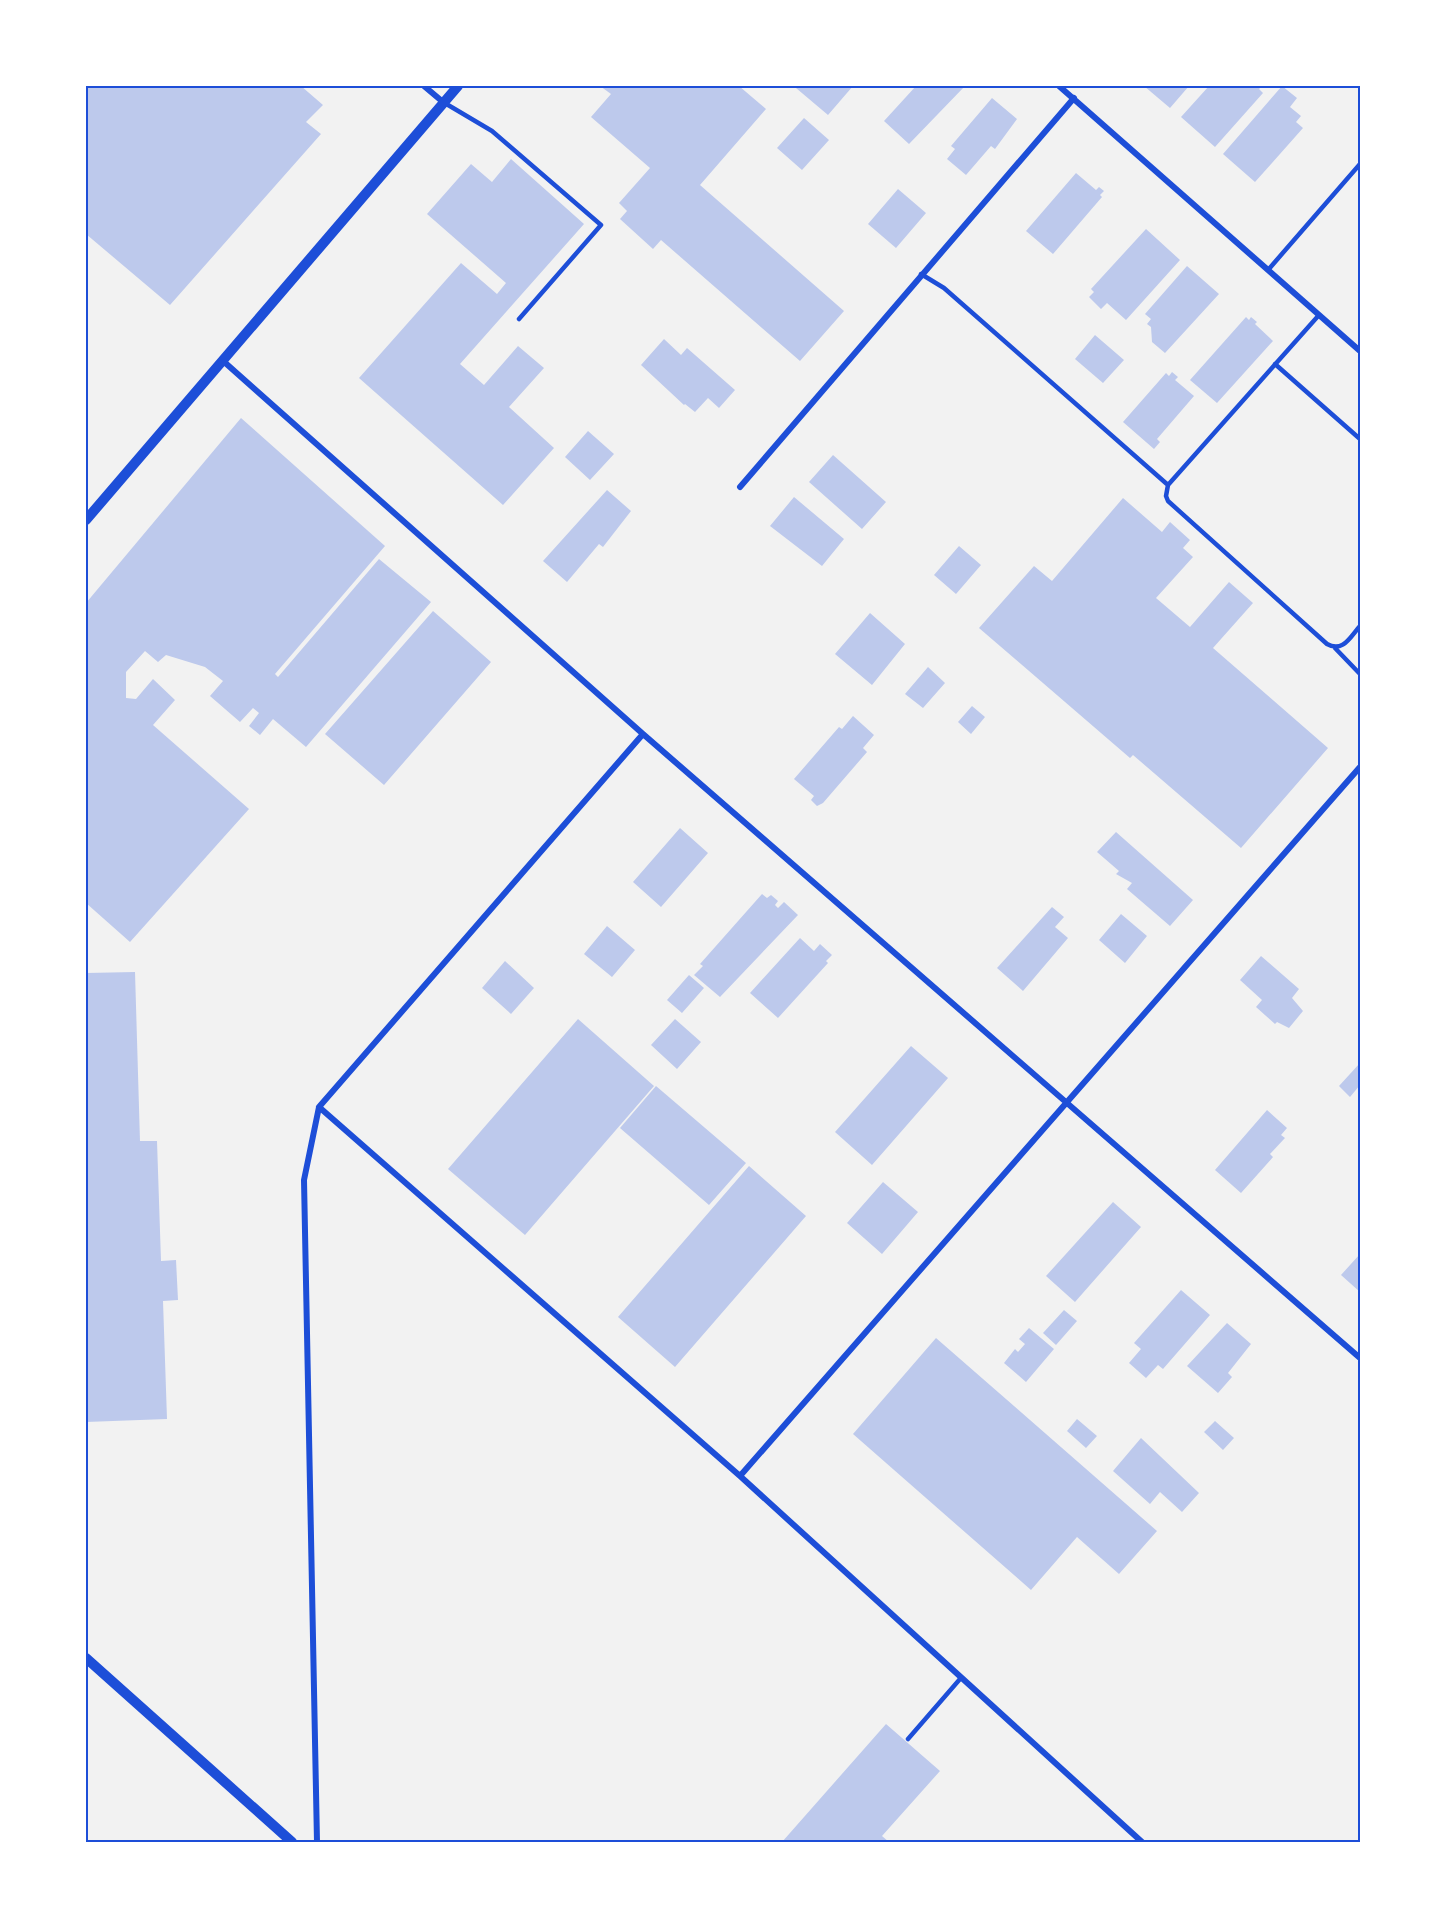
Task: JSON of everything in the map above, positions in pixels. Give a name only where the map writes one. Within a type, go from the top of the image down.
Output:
[{"type":"street","points":[[424,86],[443,102]]},
{"type":"street","points":[[86,520],[458,86]]},
{"type":"street","points":[[1059,86],[1360,351]]},
{"type":"street","points":[[740,487],[1074,98]]},
{"type":"street","points":[[222,360],[643,734],[1360,1358]]},
{"type":"street","points":[[317,1842],[304,1180],[319,1107],[643,734]]},
{"type":"street","points":[[740,1476],[1066,1100],[1360,767]]},
{"type":"street","points":[[319,1107],[740,1476],[960,1679],[1142,1842]]},
{"type":"street","points":[[86,1658],[292,1842]]},
{"type":"lane","points":[[443,102],[492,131],[601,225],[519,319]]},
{"type":"lane","points":[[1268,270],[1360,164]]},
{"type":"lane","points":[[921,274],[944,288],[1168,485]]},
{"type":"lane","points":[[1319,315],[1168,485],[1166,496],[1168,501],[1327,644],[1335,648],[1360,674]]},
{"type":"lane","points":[[1275,364],[1360,439]]},
{"type":"lane","points":[[1335,648],[1341,647],[1360,626]]},
{"type":"lane","points":[[908,1739],[960,1679]]},
{"type":"building","points":[[86,86],[301,86],[323,105],[306,122],[321,134],[170,305],[86,234]]},
{"type":"building","points":[[600,86],[739,86],[766,109],[700,185],[844,311],[800,361],[661,240],[653,249],[620,219],[627,211],[619,203],[650,168],[591,117],[611,94]]},
{"type":"building","points":[[798,86],[853,86],[828,115],[796,88]]},
{"type":"building","points":[[916,86],[965,86],[909,144],[884,121]]},
{"type":"building","points":[[1144,86],[1189,86],[1170,108]]},
{"type":"building","points":[[1209,86],[1262,86],[1259,89],[1263,93],[1215,147],[1181,117]]},
{"type":"building","points":[[1282,86],[1297,98],[1290,107],[1301,116],[1296,122],[1303,128],[1255,182],[1223,154]]},
{"type":"building","points":[[992,98],[1017,119],[995,149],[991,146],[966,175],[947,159],[955,149],[951,146]]},
{"type":"building","points":[[804,118],[829,140],[802,170],[777,148]]},
{"type":"building","points":[[511,159],[584,224],[460,364],[484,385],[518,346],[544,368],[509,407],[554,448],[503,505],[359,378],[461,263],[497,294],[506,283],[427,214],[471,164],[492,182]]},
{"type":"building","points":[[1076,173],[1096,190],[1099,187],[1104,191],[1100,195],[1102,197],[1053,254],[1026,231]]},
{"type":"building","points":[[898,189],[926,213],[896,248],[868,224]]},
{"type":"building","points":[[1146,229],[1180,260],[1126,320],[1107,303],[1101,309],[1089,297],[1094,292],[1091,289]]},
{"type":"building","points":[[1187,266],[1219,294],[1165,353],[1152,342],[1151,327],[1147,324],[1151,319],[1145,314]]},
{"type":"building","points":[[1246,317],[1249,320],[1251,317],[1257,322],[1255,324],[1273,341],[1217,403],[1190,380]]},
{"type":"building","points":[[1095,335],[1124,360],[1103,383],[1075,359]]},
{"type":"building","points":[[664,339],[681,355],[687,348],[735,390],[719,408],[708,398],[695,412],[684,405],[641,365]]},
{"type":"building","points":[[1172,372],[1178,377],[1175,380],[1194,396],[1157,439],[1160,442],[1154,449],[1123,422],[1166,373],[1169,376]]},
{"type":"building","points":[[241,418],[385,546],[275,674],[278,677],[379,559],[431,602],[306,747],[273,719],[260,735],[249,726],[259,713],[253,708],[240,722],[210,696],[223,681],[205,667],[166,655],[158,662],[145,651],[126,672],[126,698],[136,699],[153,679],[175,700],[153,725],[249,809],[130,942],[86,903],[86,603]]},
{"type":"building","points":[[588,431],[614,454],[590,480],[565,457]]},
{"type":"building","points":[[833,455],[886,502],[862,529],[809,482]]},
{"type":"building","points":[[607,490],[631,511],[603,547],[599,544],[567,582],[543,561]]},
{"type":"building","points":[[794,497],[844,539],[822,566],[770,526]]},
{"type":"building","points":[[1123,498],[1162,532],[1170,522],[1190,540],[1183,548],[1193,557],[1156,598],[1190,627],[1229,582],[1253,603],[1213,648],[1328,748],[1241,848],[1133,755],[1130,758],[979,628],[1034,566],[1052,581]]},
{"type":"building","points":[[959,546],[981,565],[956,594],[934,575]]},
{"type":"building","points":[[433,611],[491,662],[384,785],[325,734]]},
{"type":"building","points":[[870,613],[905,644],[872,685],[835,654]]},
{"type":"building","points":[[928,667],[945,683],[923,708],[905,694]]},
{"type":"building","points":[[972,706],[985,717],[971,734],[958,722]]},
{"type":"building","points":[[853,716],[874,735],[863,748],[867,752],[823,803],[817,806],[811,800],[814,796],[794,779],[839,727],[842,729]]},
{"type":"building","points":[[680,828],[708,853],[661,907],[633,882]]},
{"type":"building","points":[[1116,832],[1193,900],[1170,926],[1127,889],[1132,883],[1116,874],[1119,871],[1097,852]]},
{"type":"building","points":[[762,894],[767,898],[771,895],[778,901],[775,905],[778,908],[784,902],[798,915],[720,997],[694,975],[703,966],[700,964]]},
{"type":"building","points":[[1052,907],[1064,917],[1055,927],[1068,938],[1023,991],[997,968]]},
{"type":"building","points":[[1121,914],[1147,936],[1125,963],[1099,940]]},
{"type":"building","points":[[607,926],[635,950],[612,977],[584,954]]},
{"type":"building","points":[[800,938],[814,951],[820,944],[832,955],[826,961],[828,963],[778,1018],[750,993]]},
{"type":"building","points":[[1261,956],[1299,989],[1292,998],[1303,1011],[1289,1028],[1277,1022],[1275,1024],[1256,1007],[1262,1000],[1240,980]]},
{"type":"building","points":[[505,961],[534,988],[511,1014],[482,988]]},
{"type":"building","points":[[135,972],[140,1141],[157,1141],[161,1261],[176,1260],[178,1300],[163,1301],[167,1419],[86,1422],[86,973]]},
{"type":"building","points":[[689,975],[704,988],[682,1013],[667,1000]]},
{"type":"building","points":[[578,1019],[654,1086],[525,1235],[448,1169]]},
{"type":"building","points":[[675,1019],[701,1042],[677,1069],[651,1045]]},
{"type":"building","points":[[911,1046],[948,1078],[872,1165],[835,1132]]},
{"type":"building","points":[[1360,1063],[1360,1085],[1350,1097],[1339,1086]]},
{"type":"building","points":[[656,1086],[746,1163],[709,1205],[620,1128]]},
{"type":"building","points":[[1267,1110],[1287,1128],[1281,1135],[1285,1138],[1270,1154],[1273,1157],[1241,1193],[1215,1170]]},
{"type":"building","points":[[749,1166],[806,1216],[675,1367],[618,1317]]},
{"type":"building","points":[[883,1182],[918,1212],[882,1254],[847,1223]]},
{"type":"building","points":[[1113,1202],[1141,1227],[1075,1302],[1046,1276]]},
{"type":"building","points":[[1360,1254],[1360,1292],[1341,1275]]},
{"type":"building","points":[[1181,1290],[1210,1315],[1163,1369],[1158,1365],[1146,1378],[1129,1363],[1141,1349],[1134,1343]]},
{"type":"building","points":[[1064,1310],[1077,1321],[1056,1345],[1043,1333]]},
{"type":"building","points":[[1227,1323],[1251,1344],[1228,1373],[1232,1377],[1218,1393],[1187,1366]]},
{"type":"building","points":[[1029,1328],[1054,1349],[1026,1382],[1004,1363],[1015,1349],[1018,1352],[1025,1344],[1019,1339]]},
{"type":"building","points":[[936,1338],[1157,1531],[1119,1574],[1077,1537],[1031,1590],[853,1434]]},
{"type":"building","points":[[1077,1419],[1097,1436],[1086,1448],[1067,1431]]},
{"type":"building","points":[[1215,1421],[1234,1438],[1223,1450],[1204,1432]]},
{"type":"building","points":[[1141,1438],[1199,1493],[1182,1512],[1160,1492],[1150,1504],[1113,1471]]},
{"type":"building","points":[[886,1724],[940,1771],[882,1836],[889,1842],[782,1842]]}]
